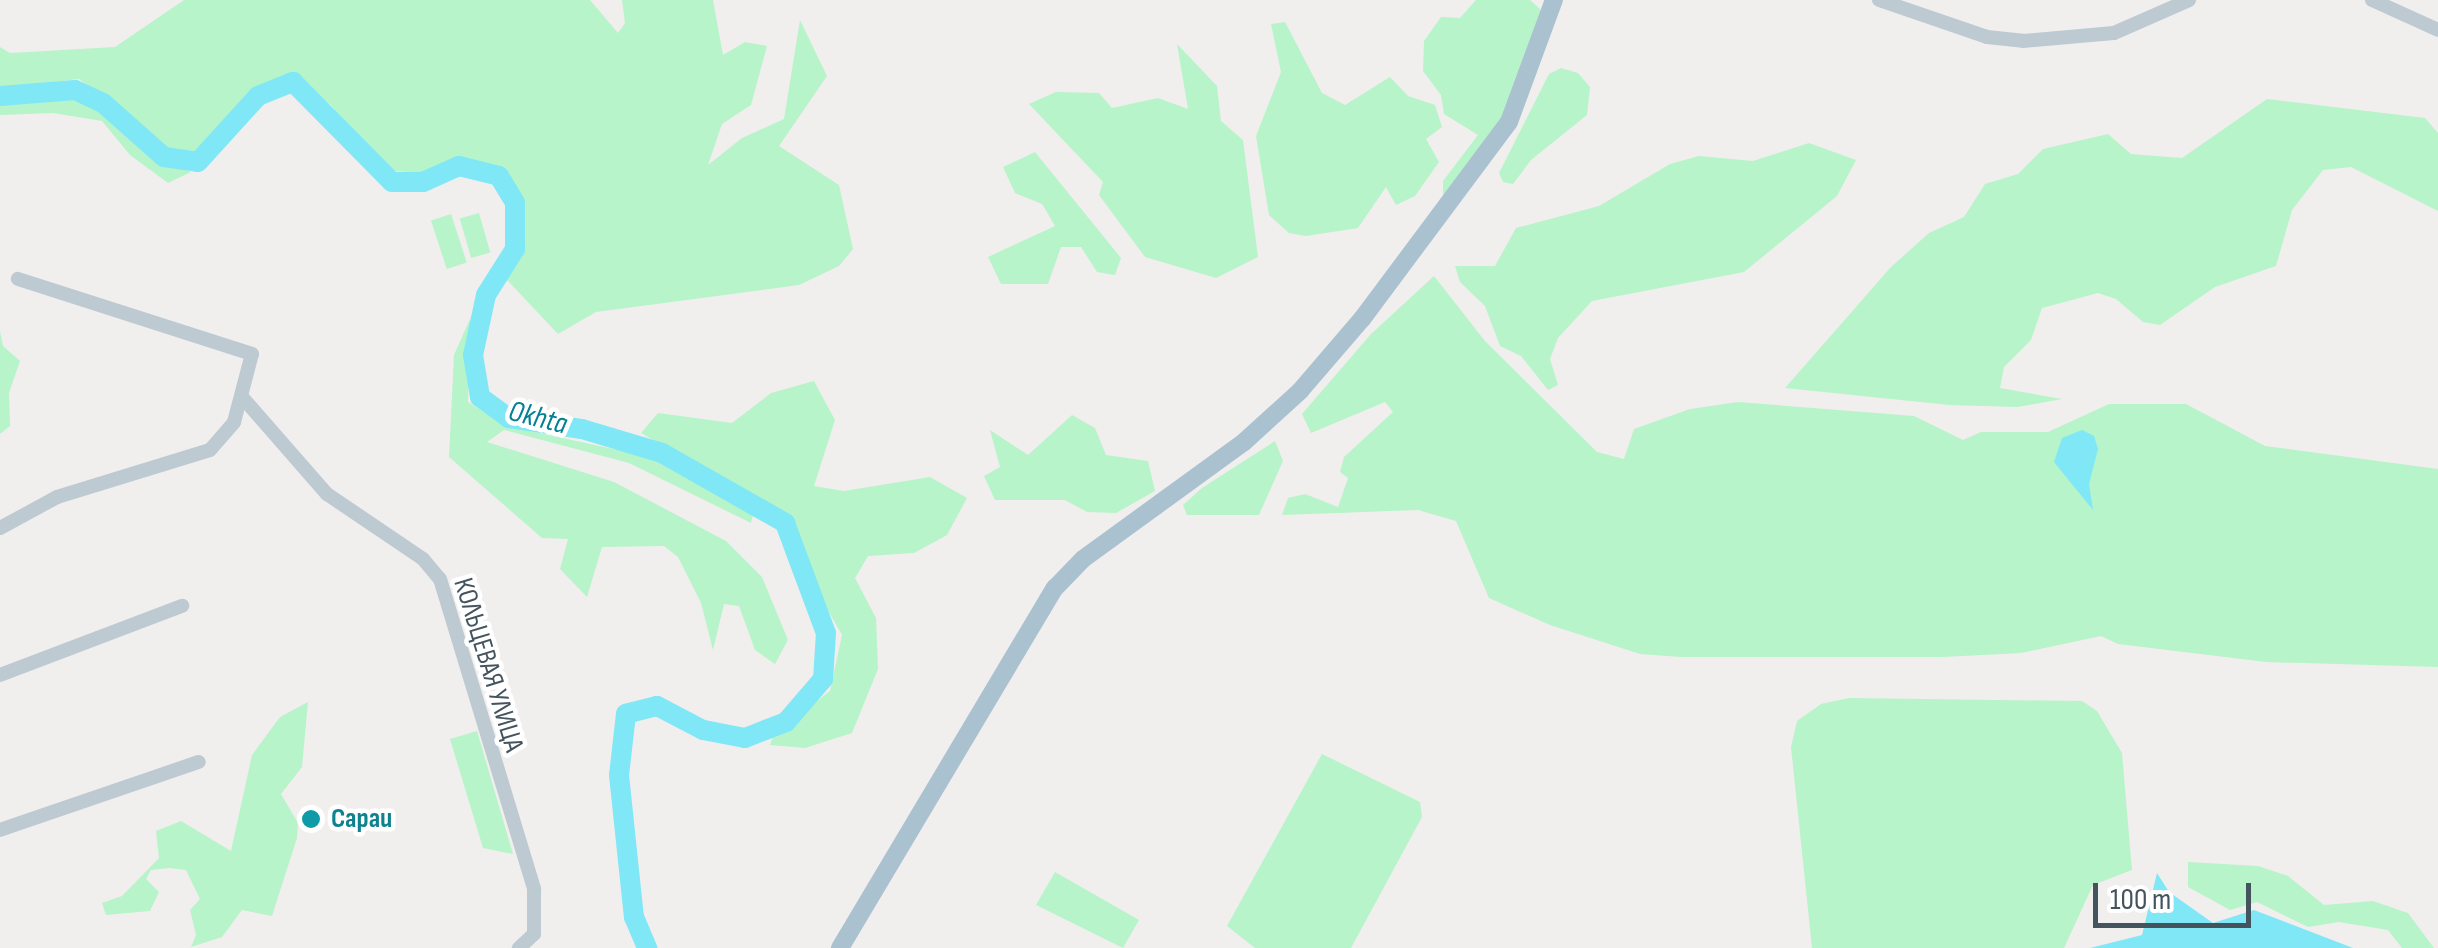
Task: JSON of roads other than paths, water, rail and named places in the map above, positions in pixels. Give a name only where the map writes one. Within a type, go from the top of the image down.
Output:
[{"type":"main road","points":[[840,948],[1055,588],[1083,560],[1244,442],[1300,391],[1362,319],[1509,122],[1554,0]]},
{"type":"street","points":[[1879,0],[1987,37],[2022,42],[2114,33],[2189,0]]},
{"type":"street","points":[[2372,0],[2438,30]]},
{"type":"street","points":[[0,528],[57,497],[210,450],[234,422],[252,354],[18,278]]},
{"type":"street","name":"КОЛЬЦЕВАЯ УЛИЦА","points":[[242,397],[327,494],[423,559],[440,578],[518,850],[538,905],[534,934],[519,948]]},
{"type":"street","points":[[0,675],[182,606]]},
{"type":"street","points":[[0,830],[199,762]]},
{"type":"water","points":[[2082,430],[2094,436],[2098,449],[2089,484],[2093,510],[2054,462],[2062,438]]},
{"type":"water","points":[[2157,873],[2169,892],[2213,923],[2254,910],[2353,948],[2090,948],[2142,935]]},
{"type":"waterway","name":"Okhta","points":[[0,96],[75,90],[103,103],[164,157],[198,162],[258,96],[293,82],[392,182],[423,182],[459,166],[499,176],[515,203],[515,249],[486,295],[473,355],[480,397],[509,418],[582,429],[662,453],[785,523],[826,633],[823,679],[786,722],[745,738],[703,730],[657,706],[626,714],[619,775],[634,917],[647,948]]},
{"type":"place","name":"Сараи","points":[[311,819]]}]
